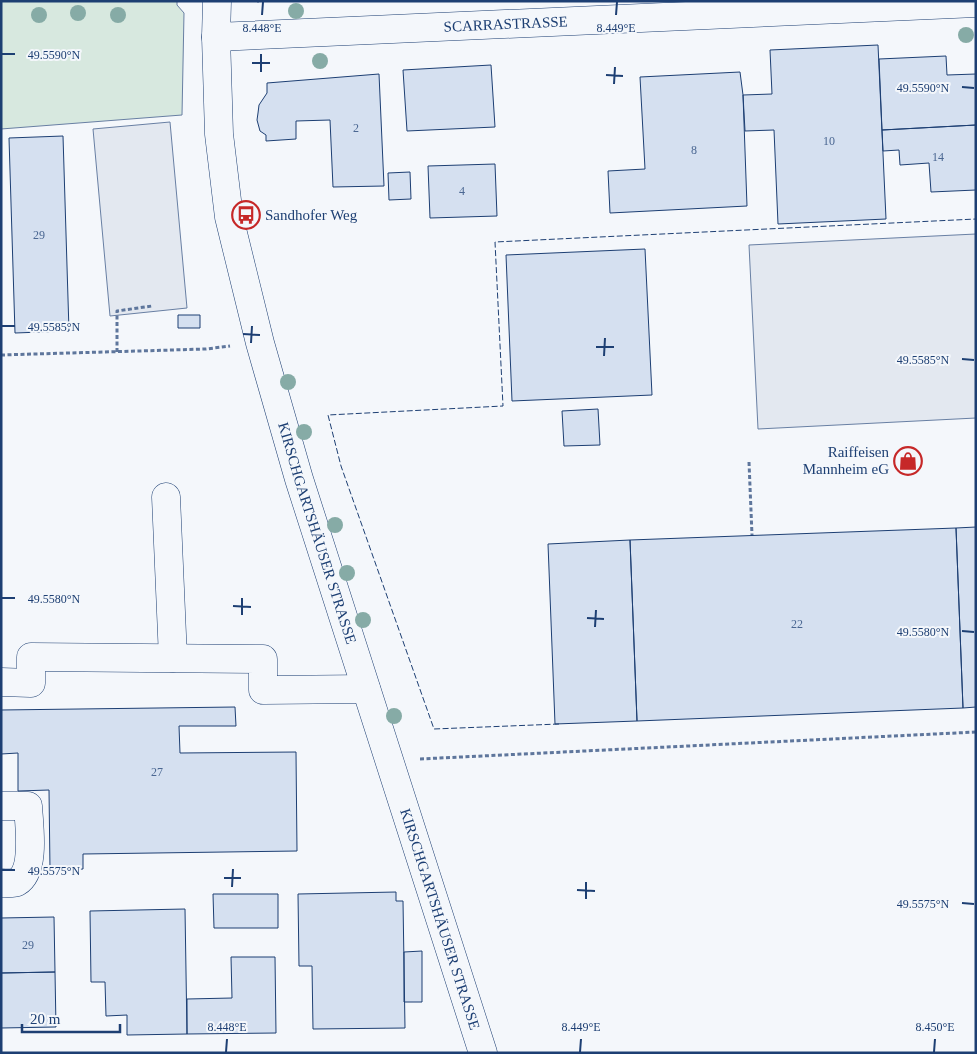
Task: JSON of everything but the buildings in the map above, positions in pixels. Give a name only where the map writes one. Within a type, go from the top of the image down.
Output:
[{"type":"street","name":"KIRSCHGARTSHÄUSER STRASSE","points":[[217,1],[216,37],[219,134],[229,217],[260,342],[299,479],[483,1053]]},
{"type":"street","name":"SCARRASTRASSE","points":[[216,37],[976,3]]},
{"type":"street","points":[[166,497],[174,658]]},
{"type":"street","points":[[1,682],[31,683],[31,657],[263,659],[263,690],[366,689]]},
{"type":"street","points":[[1,806],[28,806],[30,859],[24,876],[16,883],[1,884]]},
{"type":"path","points":[[117,352],[117,311],[152,306]]},
{"type":"path","points":[[1,355],[206,349],[260,342]]},
{"type":"path","points":[[749,462],[752,535]]},
{"type":"path","points":[[389,761],[976,732]]},
{"type":"shaded area","points":[[1,1],[177,1],[177,5],[184,13],[182,115],[1,129]]},
{"type":"shaded area","points":[[170,122],[187,308],[110,316],[93,129]]},
{"type":"shaded area","points":[[976,234],[976,418],[758,429],[749,245]]},
{"type":"fence","points":[[559,724],[434,729],[341,466],[328,415],[503,406],[495,242],[976,219]]},
{"type":"place","name":"Sandhofer Weg","points":[[246,215]]},
{"type":"place","name":"Raiffeisen Mannheim eG","points":[[908,461]]}]
